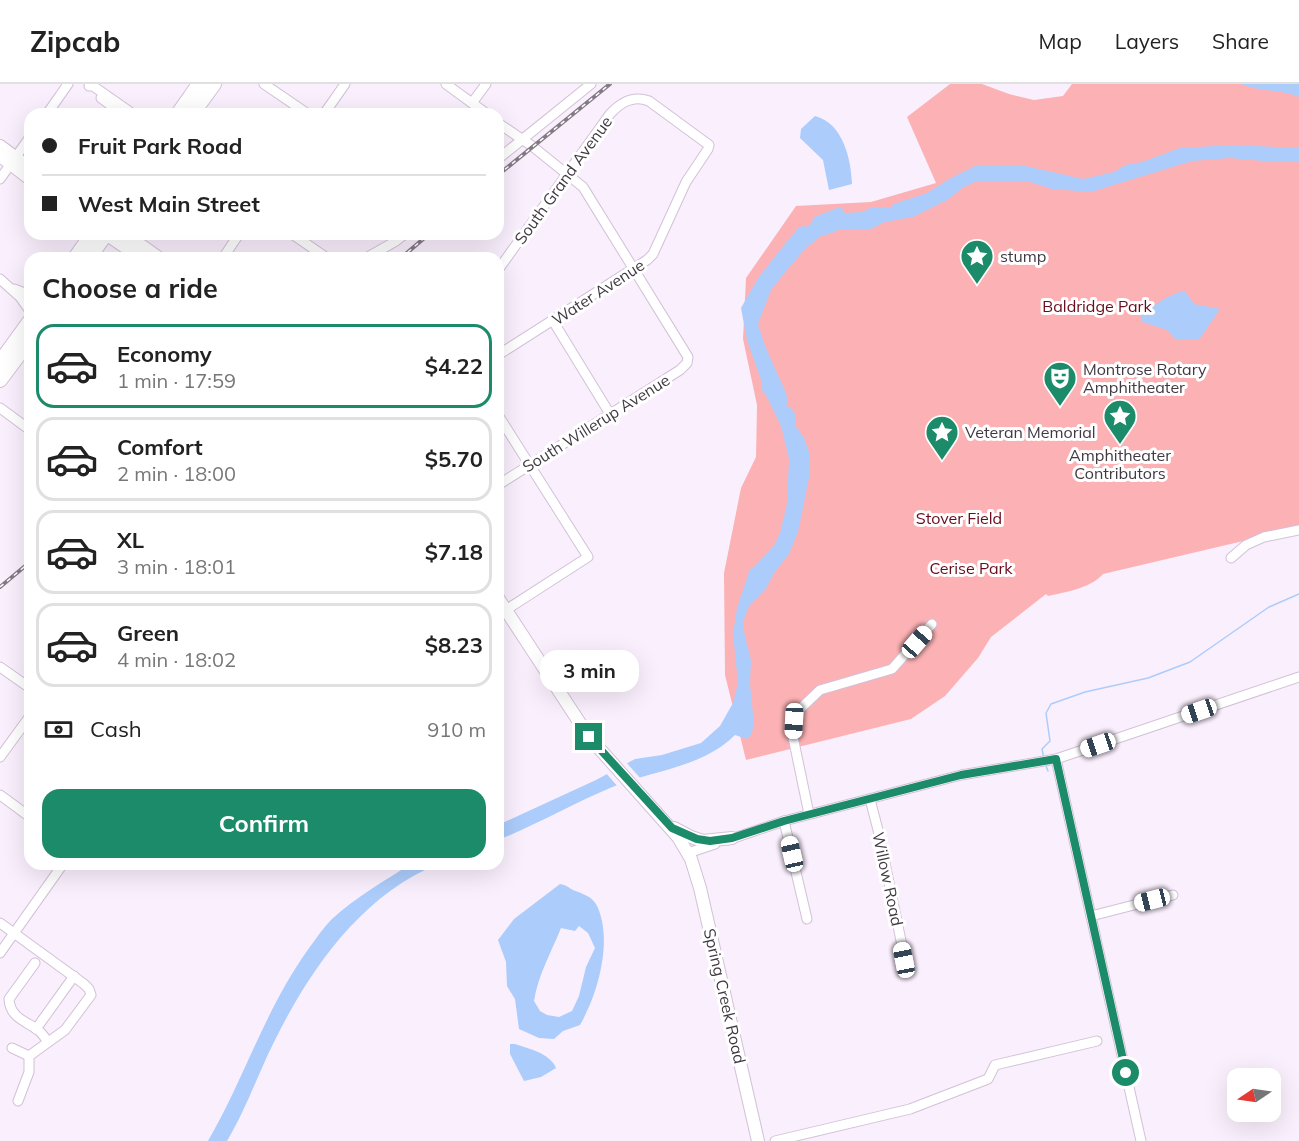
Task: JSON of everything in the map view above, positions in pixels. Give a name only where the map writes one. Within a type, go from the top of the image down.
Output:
[{"type":"highway","points":[[182,108],[199,84]]},
{"type":"highway","points":[[196,108],[214,84]]},
{"type":"highway","points":[[0,362],[24,329]]},
{"type":"highway","points":[[0,380],[24,348]]},
{"type":"main road","points":[[0,146],[24,173]]},
{"type":"main road","points":[[0,156],[24,166]]},
{"type":"main road","points":[[115,240],[132,252]]},
{"type":"main road","points":[[134,240],[150,252]]},
{"type":"main road","name":"Spring Creek Road","points":[[504,616],[589,737],[672,828],[688,853],[700,888],[758,1141]]},
{"type":"main road","points":[[672,828],[703,840],[732,838]]},
{"type":"street","points":[[51,108],[68,84]]},
{"type":"street","points":[[264,84],[299,108]]},
{"type":"street","points":[[328,108],[345,84]]},
{"type":"street","points":[[446,84],[479,108]]},
{"type":"street","points":[[472,103],[486,84]]},
{"type":"street","points":[[504,154],[591,84]]},
{"type":"street","points":[[87,85],[90,90],[115,108]]},
{"type":"street","points":[[87,85],[93,86],[124,108]]},
{"type":"street","name":"South Grand Avenue","points":[[504,262],[615,108],[621,103],[634,99],[649,101],[709,145]]},
{"type":"street","points":[[504,127],[568,174],[582,188],[634,268]]},
{"type":"street","points":[[0,179],[24,145]]},
{"type":"street","name":"Water Avenue","points":[[504,351],[653,254],[686,182],[709,145]]},
{"type":"street","points":[[301,240],[318,252]]},
{"type":"street","points":[[376,252],[395,240]]},
{"type":"street","name":"South Willerup Avenue","points":[[504,481],[680,370],[687,363],[688,357],[634,268]]},
{"type":"street","points":[[0,279],[12,288],[24,303]]},
{"type":"street","points":[[12,288],[24,293]]},
{"type":"street","points":[[553,321],[610,414]]},
{"type":"street","points":[[0,408],[24,426]]},
{"type":"street","points":[[504,425],[588,557],[504,612]]},
{"type":"street","points":[[1231,558],[1246,545],[1264,537],[1299,530]]},
{"type":"street","points":[[808,814],[793,737],[794,721],[800,709],[820,690],[892,669],[932,624]]},
{"type":"street","points":[[0,667],[24,684]]},
{"type":"street","points":[[688,853],[808,814],[961,775],[1056,759],[1299,678]]},
{"type":"street","points":[[0,758],[24,724]]},
{"type":"street","points":[[1056,759],[1141,1141]]},
{"type":"street","points":[[0,795],[24,813]]},
{"type":"street","name":"Willow Road","points":[[870,799],[904,960]]},
{"type":"street","points":[[784,821],[807,919]]},
{"type":"street","points":[[0,953],[59,870]]},
{"type":"street","points":[[1091,916],[1173,895]]},
{"type":"street","points":[[0,923],[74,976],[89,989],[91,995],[65,1030],[29,1056]]},
{"type":"street","points":[[35,963],[9,999],[13,1011],[48,1042]]},
{"type":"street","points":[[36,1029],[74,976]]},
{"type":"street","points":[[776,1141],[910,1109],[988,1079],[995,1065],[1097,1041]]},
{"type":"street","points":[[12,1048],[29,1056]]},
{"type":"street","points":[[18,1101],[29,1072],[29,1056]]},
{"type":"green space","name":"Baldridge Park","points":[[950,84],[982,84],[1034,100],[1063,96],[1072,84],[1299,84],[1299,528],[1103,574],[1092,583],[1078,589],[1048,596],[1046,594],[991,637],[978,658],[945,696],[911,719],[746,760],[725,675],[724,573],[741,488],[756,457],[757,405],[743,339],[746,278],[796,206],[871,202],[936,183],[907,117]]},
{"type":"water","points":[[1241,84],[1299,84],[1299,97],[1285,93]]},
{"type":"water","points":[[815,116],[832,126],[844,143],[850,164],[852,184],[829,190],[823,160],[800,138],[801,129]]},
{"type":"water","points":[[1233,145],[1299,148],[1299,161],[1276,162],[1230,158],[1192,161],[1091,192],[1052,189],[1030,182],[975,182],[962,188],[949,199],[913,217],[885,222],[869,230],[838,229],[821,236],[806,248],[771,290],[758,324],[786,393],[788,402],[786,406],[791,408],[795,414],[795,425],[804,438],[810,455],[809,478],[798,532],[788,556],[776,570],[765,590],[749,606],[744,619],[743,628],[751,660],[750,684],[754,725],[751,735],[747,739],[735,735],[722,746],[692,762],[610,788],[504,837],[504,822],[596,780],[635,759],[662,755],[701,743],[720,726],[733,703],[738,683],[733,634],[737,608],[750,569],[775,544],[780,533],[787,504],[789,459],[781,426],[765,393],[763,394],[761,380],[747,340],[741,308],[758,278],[796,233],[795,230],[811,224],[814,217],[841,207],[845,213],[892,207],[893,204],[927,193],[977,165],[1026,166],[1083,179],[1114,172],[1125,165],[1142,162],[1180,148]]},
{"type":"water","points":[[1185,291],[1194,304],[1220,309],[1197,340],[1175,339],[1167,330],[1142,322],[1142,314],[1157,303]]},
{"type":"water","points":[[402,870],[426,870],[384,896],[339,939],[320,964],[286,1018],[227,1141],[208,1141],[292,974],[325,926],[370,890]]},
{"type":"water","points":[[560,884],[591,899],[596,904],[601,918],[604,949],[593,998],[580,1025],[563,1031],[554,1039],[539,1038],[519,1029],[515,999],[507,986],[506,962],[498,940],[514,919]],"holes":[[[579,926],[588,933],[595,948],[586,967],[579,996],[572,1011],[559,1017],[547,1015],[540,1011],[534,1001],[542,973],[561,928],[575,931]]]},
{"type":"water","points":[[510,1044],[544,1055],[556,1068],[541,1077],[524,1081],[510,1054]]},
{"type":"pier","points":[[625,761],[642,780],[619,788],[605,772]]},
{"type":"waterway","points":[[1044,759],[1042,749],[1050,741],[1046,713],[1051,704],[1085,692],[1148,678],[1190,662],[1269,607],[1299,594]]},
{"type":"waterway","points":[[1046,766],[1048,771]]},
{"type":"railway","points":[[504,170],[610,84]]},
{"type":"railway","points":[[408,252],[422,240]]},
{"type":"railway","points":[[0,587],[24,567]]},
{"type":"place","name":"stump","points":[[977,285]]},
{"type":"place","name":"Montrose Rotary Amphitheater","points":[[1060,407]]},
{"type":"place","name":"Amphitheater Contributors","points":[[1120,445]]},
{"type":"place","name":"Veteran Memorial","points":[[942,461]]},
{"type":"route","points":[[589,737],[672,828],[691,837],[710,841],[732,838],[812,813],[961,775],[1056,759],[1126,1073]]},
{"type":"park label","name":"Stover Field","points":[[959,518]]},
{"type":"park label","name":"Cerise Park","points":[[971,568]]}]
